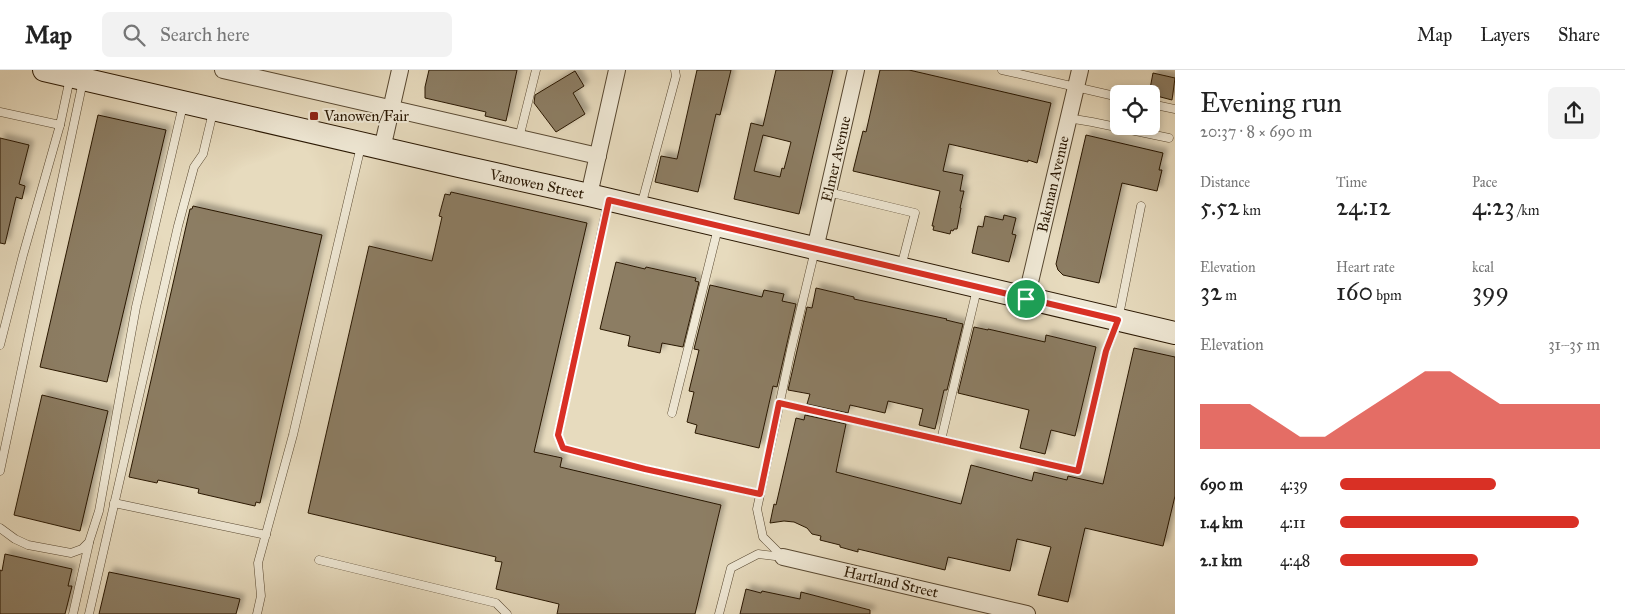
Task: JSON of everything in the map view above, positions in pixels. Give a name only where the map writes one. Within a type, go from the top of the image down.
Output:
[{"type":"main road","name":"Vanowen Street","points":[[44,70],[599,197],[1175,334]]},
{"type":"street","points":[[223,70],[598,156]]},
{"type":"street","points":[[372,146],[391,109],[400,70]]},
{"type":"street","points":[[599,197],[598,156],[617,70]]},
{"type":"street","name":"Elmer Avenue","points":[[815,249],[856,70]]},
{"type":"street","name":"Bakman Avenue","points":[[1026,299],[1080,70]]},
{"type":"street","name":"Hartland Street","points":[[783,557],[1027,614]]},
{"type":"lane","points":[[519,138],[536,70]]},
{"type":"lane","points":[[641,207],[676,76],[675,70]]},
{"type":"lane","points":[[1002,70],[1110,95]]},
{"type":"lane","points":[[0,345],[60,125],[77,78]]},
{"type":"lane","points":[[0,471],[77,78]]},
{"type":"lane","points":[[73,614],[89,542],[99,511],[136,307],[183,102]]},
{"type":"lane","points":[[1160,106],[1175,109]]},
{"type":"lane","points":[[89,614],[178,226],[194,167],[203,154],[213,109]]},
{"type":"lane","points":[[0,112],[60,125]]},
{"type":"lane","points":[[1068,118],[1168,138]]},
{"type":"lane","points":[[257,614],[261,596],[258,564],[372,146]]},
{"type":"lane","points":[[828,192],[915,213],[900,269]]},
{"type":"lane","points":[[599,197],[558,435],[563,448],[645,469],[760,494]]},
{"type":"lane","points":[[779,403],[1078,471],[1106,351],[1118,320],[1141,206]]},
{"type":"lane","points":[[672,413],[719,226]]},
{"type":"lane","points":[[783,557],[763,537],[757,509],[779,403],[815,249]]},
{"type":"lane","points":[[941,440],[977,287]]},
{"type":"lane","points":[[114,503],[266,535]]},
{"type":"lane","points":[[0,528],[16,539],[28,544],[71,553],[82,549],[89,542]]},
{"type":"lane","points":[[719,614],[732,568],[758,554],[783,557]]},
{"type":"lane","points":[[319,560],[496,603],[507,614]]},
{"type":"building","points":[[429,70],[517,70],[506,121],[485,116],[486,112],[425,98],[425,87]]},
{"type":"building","points":[[697,70],[731,70],[720,115],[716,114],[698,192],[655,182],[661,156],[677,159]]},
{"type":"building","points":[[776,70],[833,70],[799,214],[734,199],[751,123],[763,126]],"holes":[[[763,135],[791,142],[780,177],[754,171]]]},
{"type":"building","points":[[880,70],[909,70],[1051,103],[1037,163],[949,144],[943,171],[963,175],[960,191],[964,191],[961,208],[957,229],[951,230],[950,234],[933,230],[934,226],[932,226],[940,191],[853,171],[863,131],[866,132]]},
{"type":"building","points":[[575,71],[584,86],[573,93],[585,114],[556,132],[534,103],[535,95]]},
{"type":"building","points":[[1153,73],[1175,78],[1172,100],[1160,97],[1160,85],[1151,85]]},
{"type":"building","points":[[98,115],[166,130],[107,382],[40,367]]},
{"type":"building","points":[[1086,135],[1163,153],[1159,170],[1162,170],[1157,191],[1122,183],[1099,283],[1063,275],[1058,270],[1056,264]]},
{"type":"building","points":[[0,138],[29,145],[19,184],[25,186],[22,199],[16,197],[5,244],[0,243]]},
{"type":"building","points":[[451,192],[587,223],[534,452],[562,458],[560,467],[721,505],[695,614],[557,614],[559,604],[496,589],[502,562],[495,561],[496,557],[308,513],[369,246],[432,261],[442,217],[439,216],[445,194],[450,195]]},
{"type":"building","points":[[193,206],[322,235],[260,503],[256,502],[255,506],[198,493],[199,489],[158,480],[157,483],[129,477],[190,209]]},
{"type":"building","points":[[1004,215],[1016,218],[1012,234],[1016,235],[1009,262],[972,253],[978,226],[983,227],[985,216],[1003,220]]},
{"type":"building","points":[[616,262],[696,278],[695,281],[699,282],[683,347],[662,343],[660,353],[628,346],[630,336],[600,329]]},
{"type":"building","points":[[710,285],[762,297],[764,290],[784,294],[782,301],[796,304],[777,387],[773,386],[759,448],[695,433],[697,425],[687,422],[694,392],[689,391],[699,350],[694,349]]},
{"type":"building","points":[[816,288],[854,297],[854,299],[963,324],[947,390],[944,390],[935,429],[919,425],[923,409],[888,401],[885,413],[850,405],[848,413],[807,404],[810,394],[788,390],[807,307],[812,308]]},
{"type":"building","points":[[974,327],[1045,342],[1046,335],[1096,347],[1075,436],[1051,430],[1045,454],[1020,448],[1029,410],[958,393]]},
{"type":"building","points":[[1134,348],[1175,357],[1175,496],[1163,546],[1085,528],[1068,602],[1038,595],[1051,547],[1017,539],[1010,571],[948,557],[945,570],[858,549],[858,552],[840,547],[840,545],[820,540],[821,536],[812,534],[807,528],[794,522],[770,523],[796,418],[804,420],[805,415],[846,424],[836,472],[961,504],[971,465],[1032,481],[1034,472],[1067,480],[1068,476],[1103,484]]},
{"type":"building","points":[[42,395],[108,411],[80,531],[14,515]]},
{"type":"building","points":[[5,554],[72,569],[68,586],[72,586],[65,614],[0,614],[0,570],[2,571]]},
{"type":"building","points":[[109,572],[240,599],[236,614],[99,614]]},
{"type":"building","points":[[746,589],[800,599],[801,592],[870,610],[870,614],[740,614]]},
{"type":"place","name":"Vanowen/Fair","points":[[314,116]]},
{"type":"route","points":[[609,200],[1026,299],[1118,320],[1106,351],[1078,471],[779,403],[760,494],[580,453],[563,448],[558,435],[609,200]]}]
